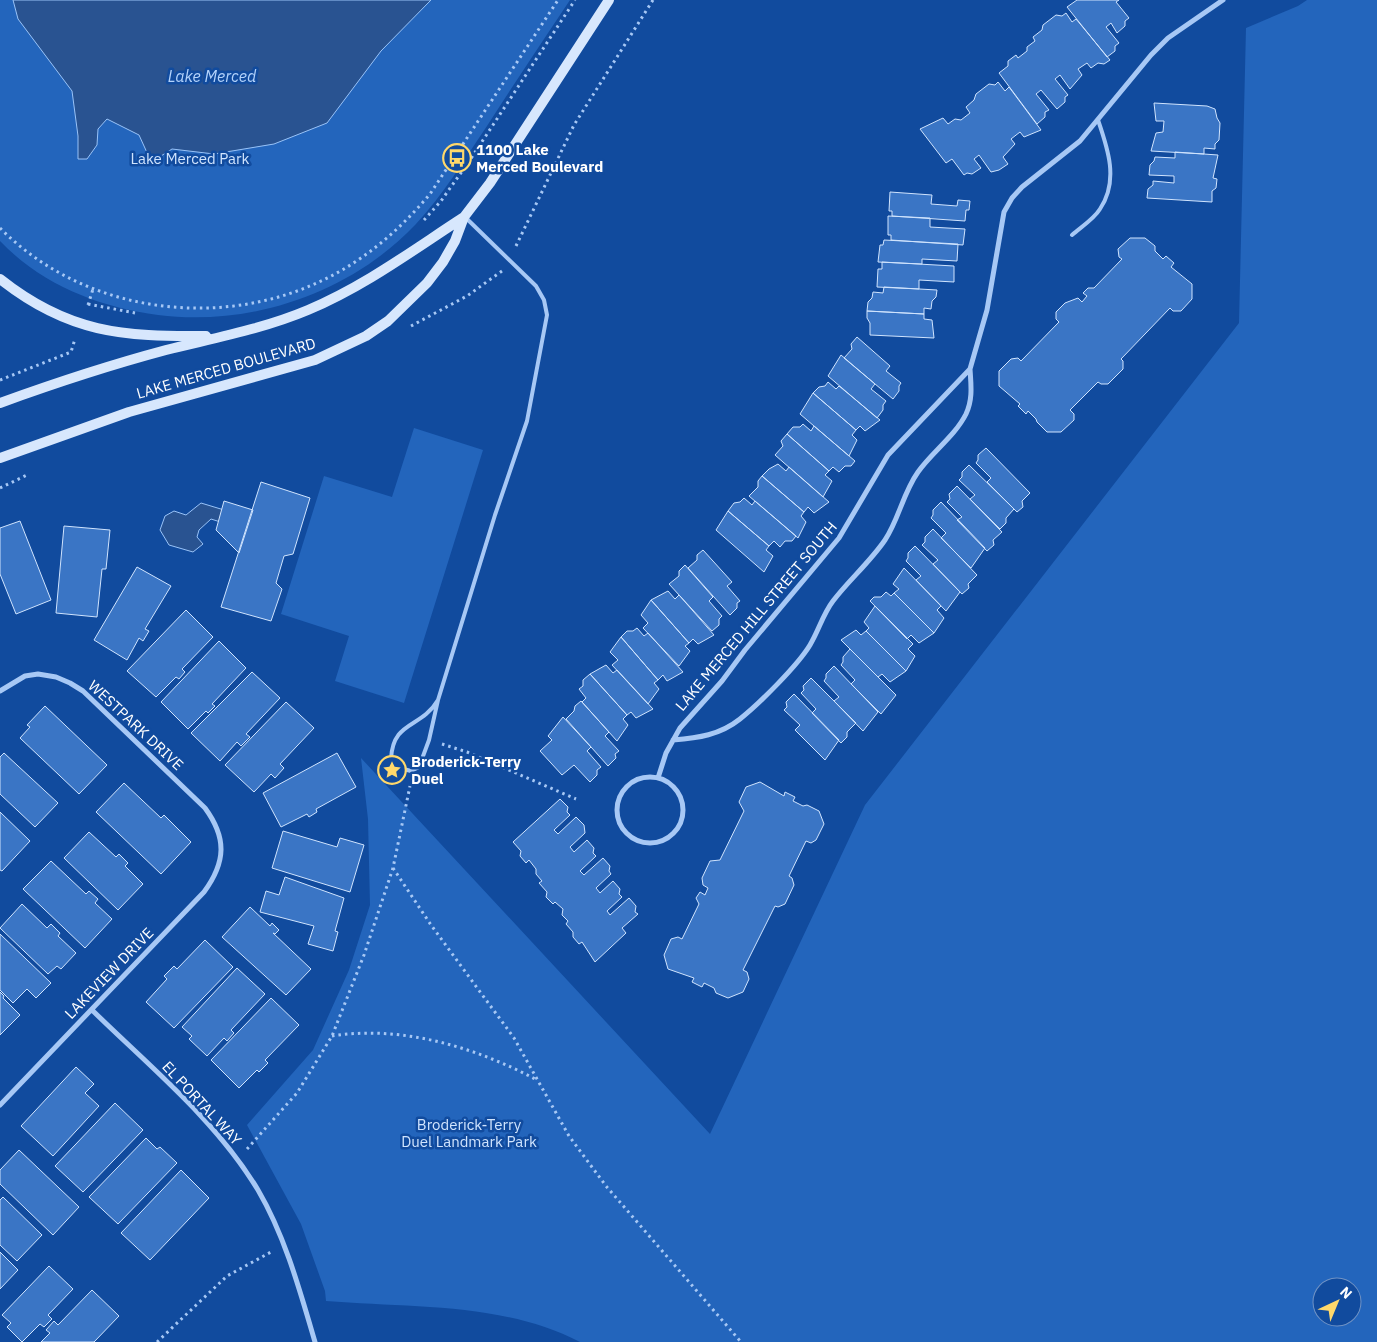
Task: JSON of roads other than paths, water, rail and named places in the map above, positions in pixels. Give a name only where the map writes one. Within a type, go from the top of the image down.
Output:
[{"type":"main road","name":"LAKE MERCED BOULEVARD","points":[[0,458],[129,412],[309,362],[366,336],[401,309],[427,283],[455,241],[464,217],[490,183],[608,0]]},
{"type":"main road","name":"LAKE MERCED BOULEVARD","points":[[0,404],[86,373],[294,316],[342,295],[464,217]]},
{"type":"main road","points":[[0,279],[50,312],[92,328],[137,336],[224,336]]},
{"type":"street","name":"LAKE MERCED HILL STREET SOUTH","points":[[673,740],[699,738],[729,727],[742,718],[800,660],[811,644],[833,600],[885,540],[895,522],[909,487],[918,472],[965,416],[970,403],[970,369],[987,310],[1004,212],[1012,198],[1022,187],[1080,141],[1151,55],[1168,38],[1223,0]]},
{"type":"street","name":"LAKE MERCED HILL STREET SOUTH","points":[[658,778],[673,740],[693,711],[722,681],[745,650],[840,538],[888,455],[970,369]]},
{"type":"street","name":"WESTPARK DRIVE","points":[[0,691],[25,676],[38,674],[56,677],[83,691],[205,808],[215,821],[220,835],[222,850]]},
{"type":"street","points":[[649,776],[658,778],[666,780],[679,794],[683,816],[679,827],[670,837],[658,842],[634,839],[625,831],[619,821],[618,801],[630,783],[649,776]]},
{"type":"street","name":"LAKEVIEW DRIVE","points":[[0,1105],[204,892],[219,865],[222,850]]},
{"type":"street","name":"EL PORTAL WAY","points":[[92,1010],[187,1102],[238,1159],[258,1191],[283,1246],[316,1342]]},
{"type":"lane","points":[[1072,236],[1100,210],[1111,190],[1109,152],[1098,120]]},
{"type":"lane","points":[[438,700],[431,711],[402,729],[396,736],[391,759],[396,767],[411,770],[419,766],[423,760],[438,700],[495,515],[527,421],[548,315],[544,300],[528,276],[464,217]]},
{"type":"water","name":"Lake Merced","points":[[13,0],[431,0],[381,51],[327,123],[274,144],[214,154],[172,149],[161,156],[149,157],[139,135],[107,119],[98,129],[97,145],[87,159],[78,159],[78,136],[72,91],[18,19]]},
{"type":"water","points":[[201,503],[234,513],[230,525],[211,519],[199,530],[197,537],[203,544],[193,552],[169,545],[160,530],[165,516],[174,511],[186,515]]},
{"type":"place","name":"1100 Lake Merced Boulevard","points":[[457,158]]},
{"type":"place","name":"Broderick-Terry Duel","points":[[392,770]]},
{"type":"park label","name":"Lake Merced Park","points":[[190,158]]},
{"type":"park label","name":"Broderick-Terry Duel Landmark Park","points":[[469,1132]]}]
